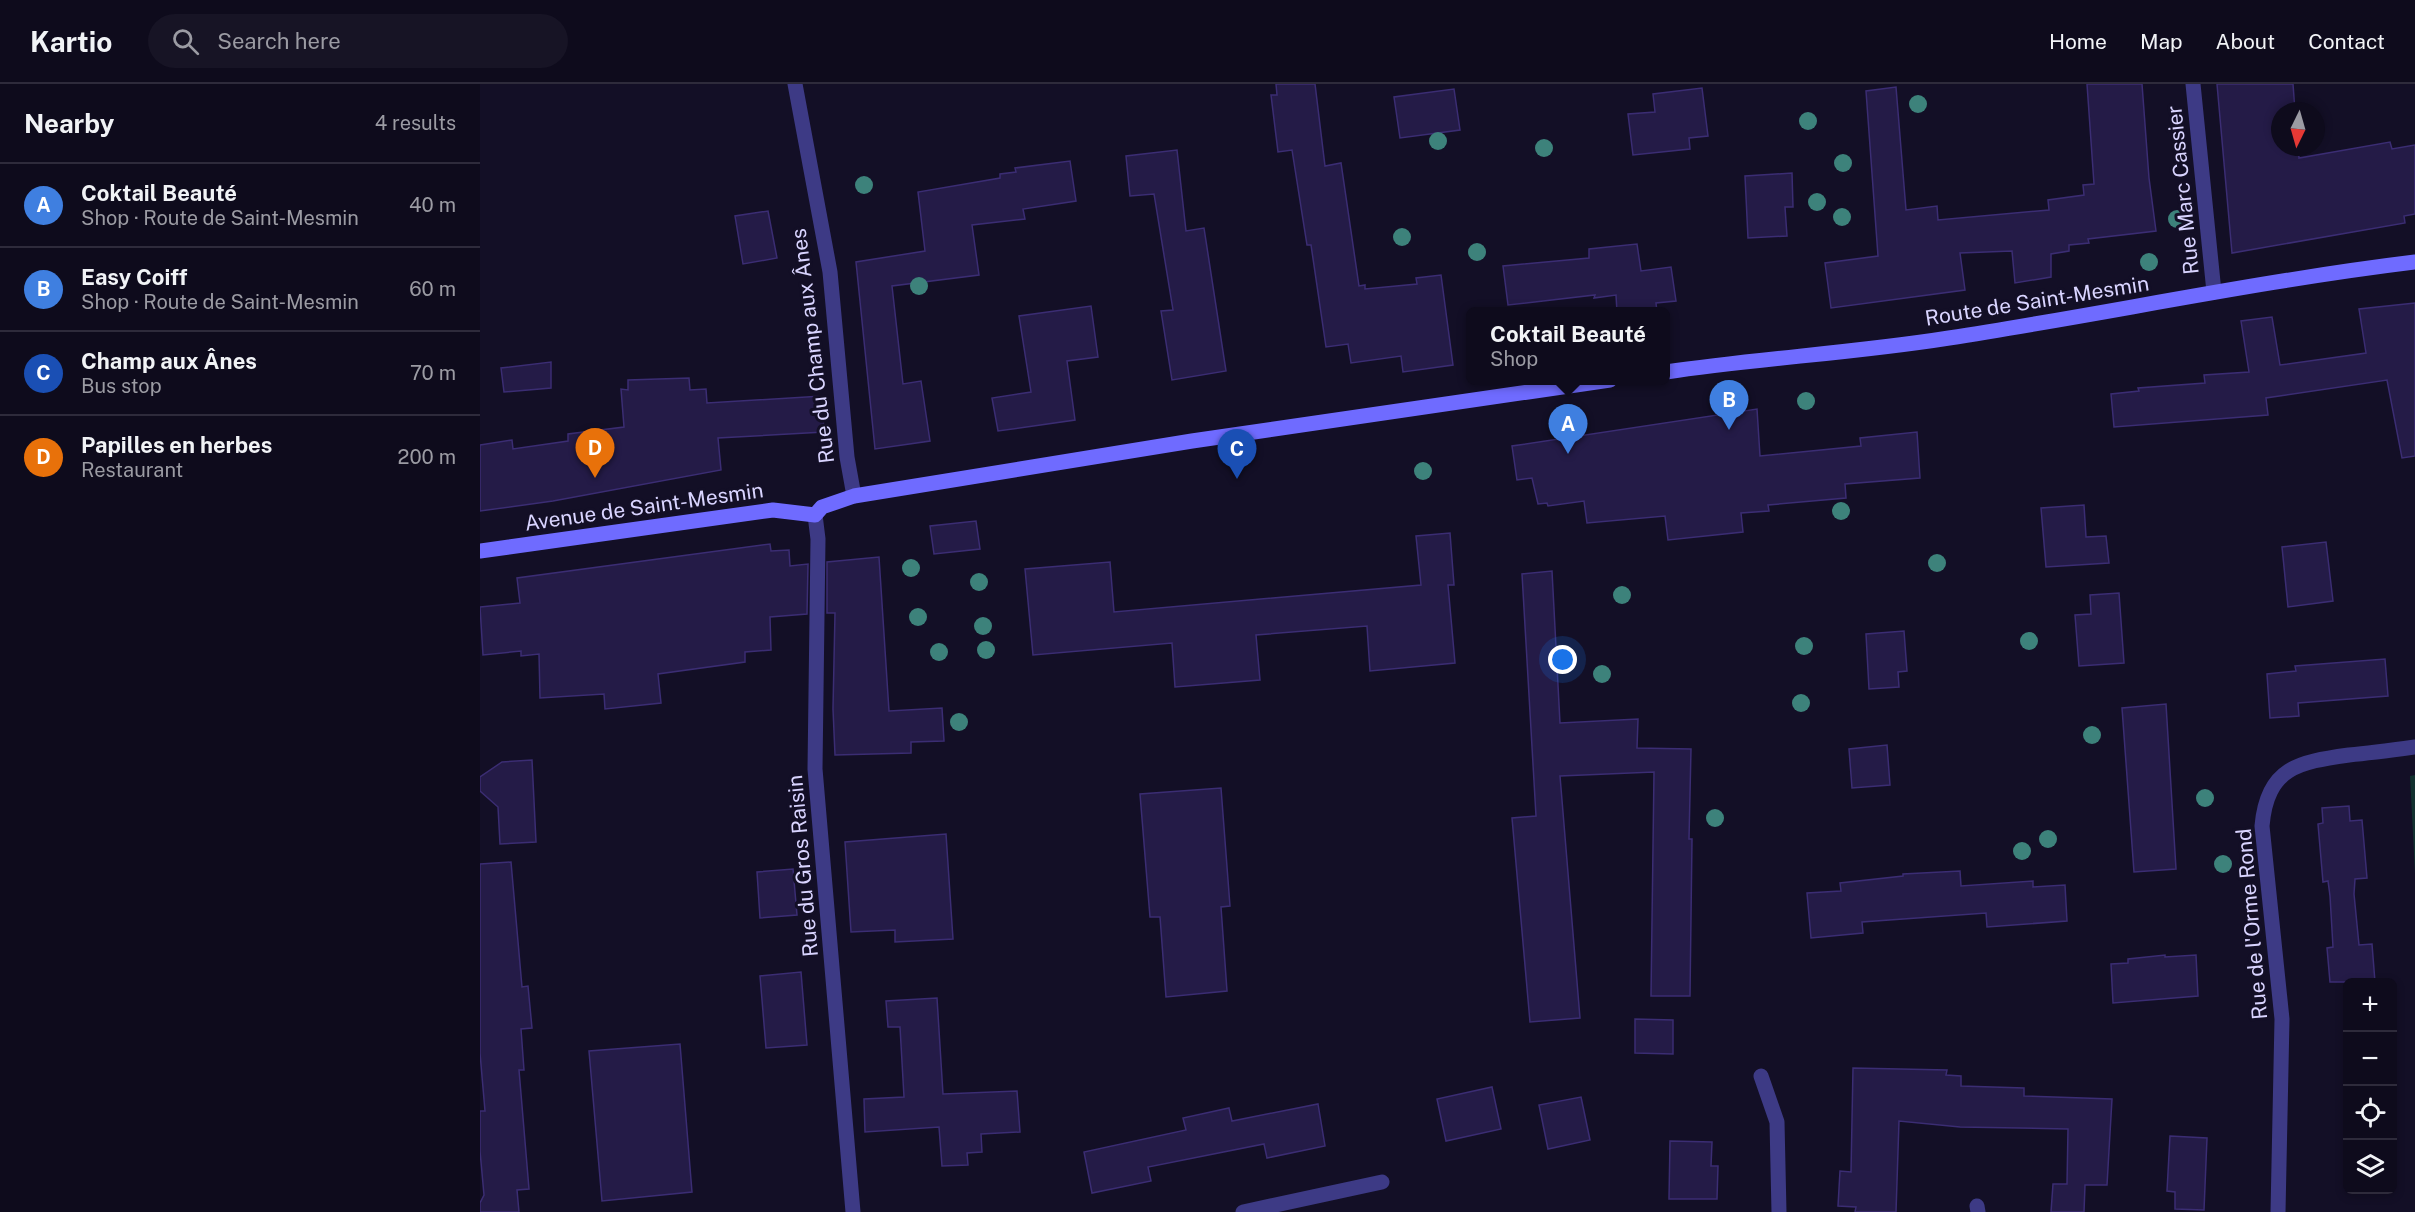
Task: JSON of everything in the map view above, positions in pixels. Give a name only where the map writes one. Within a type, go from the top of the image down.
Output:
[{"type":"main road","name":"Route de Saint-Mesmin","points":[[1670,371],[1948,339],[2214,292],[2415,262]]},
{"type":"main road","points":[[815,515],[822,507],[854,496],[1192,441],[1582,385]]},
{"type":"main road","name":"Avenue de Saint-Mesmin","points":[[480,551],[773,510],[815,515]]},
{"type":"street","name":"Rue du Champ aux Ânes","points":[[795,84],[830,272],[848,457],[854,496]]},
{"type":"street","name":"Rue Marc Cassier","points":[[2193,84],[2214,292]]},
{"type":"street","name":"Rue du Gros Raisin","points":[[815,515],[818,538],[815,769],[853,1212]]},
{"type":"street","name":"Rue de l'Orme Rond","points":[[2278,1212],[2282,1019],[2262,826],[2264,808],[2274,785],[2291,769],[2309,760],[2415,747]]},
{"type":"street","points":[[1761,1076],[1777,1122],[1779,1212]]},
{"type":"street","points":[[1243,1212],[1382,1182]]},
{"type":"green space","points":[[2415,775],[2415,874],[2410,776]]},
{"type":"building","points":[[1276,84],[1315,84],[1325,166],[1341,163],[1359,286],[1365,285],[1365,289],[1417,284],[1416,278],[1441,275],[1453,365],[1403,372],[1401,356],[1351,363],[1348,344],[1326,347],[1311,245],[1307,245],[1292,150],[1278,152],[1271,95],[1277,95]]},
{"type":"building","points":[[2087,84],[2142,84],[2149,178],[2156,231],[2088,239],[2089,243],[2069,245],[2069,251],[2051,254],[2051,277],[2015,283],[2012,251],[1960,253],[1965,290],[1831,308],[1825,263],[1878,256],[1866,91],[1896,87],[1906,210],[1937,206],[1938,220],[2049,210],[2048,200],[2084,195],[2083,185],[2094,184]]},
{"type":"building","points":[[2217,84],[2293,84],[2294,102],[2271,102],[2271,156],[2299,156],[2299,158],[2325,156],[2325,153],[2390,142],[2392,149],[2415,145],[2415,214],[2404,216],[2405,223],[2232,253]]},
{"type":"building","points":[[1702,88],[1708,136],[1689,138],[1690,149],[1633,155],[1628,114],[1655,112],[1653,94]]},
{"type":"building","points":[[1454,89],[1460,130],[1400,138],[1394,97]]},
{"type":"building","points":[[1177,150],[1186,231],[1204,228],[1226,371],[1172,380],[1161,311],[1173,310],[1154,194],[1130,196],[1126,156]]},
{"type":"building","points":[[1070,161],[1076,201],[1023,209],[1025,219],[972,225],[979,275],[892,286],[903,384],[921,381],[930,441],[875,449],[856,262],[925,251],[918,192],[1000,178],[1000,174],[1016,172],[1015,168]]},
{"type":"building","points":[[1792,173],[1793,207],[1785,207],[1787,236],[1748,238],[1745,176]]},
{"type":"building","points":[[768,211],[777,258],[743,264],[735,216]]},
{"type":"building","points":[[1637,244],[1641,271],[1671,267],[1676,301],[1656,303],[1656,307],[1617,307],[1616,295],[1594,298],[1595,295],[1508,305],[1503,266],[1589,258],[1589,249]]},
{"type":"building","points":[[2415,303],[2415,456],[2402,458],[2387,380],[2266,398],[2268,415],[2114,427],[2111,394],[2139,391],[2138,388],[2205,383],[2204,375],[2249,372],[2241,321],[2272,317],[2280,365],[2366,353],[2359,309]]},
{"type":"building","points":[[1091,306],[1098,357],[1067,361],[1075,420],[998,431],[992,398],[1031,392],[1019,316]]},
{"type":"building","points":[[551,362],[551,388],[504,392],[501,368]]},
{"type":"building","points":[[689,378],[690,390],[706,389],[707,403],[822,396],[824,432],[718,438],[721,470],[553,501],[480,511],[480,445],[512,440],[513,449],[568,441],[568,434],[624,427],[621,389],[628,390],[628,380]]},
{"type":"building","points":[[1757,409],[1760,456],[1861,446],[1860,438],[1917,432],[1920,478],[1845,484],[1846,498],[1768,505],[1769,511],[1741,513],[1743,532],[1668,540],[1665,516],[1587,523],[1584,501],[1548,506],[1547,503],[1538,504],[1532,478],[1517,480],[1512,446]]},
{"type":"building","points":[[2084,505],[2086,537],[2106,536],[2109,563],[2046,567],[2041,508]]},
{"type":"building","points":[[976,521],[980,549],[934,554],[930,526]]},
{"type":"building","points":[[1450,533],[1454,585],[1448,585],[1455,663],[1370,671],[1367,626],[1256,635],[1260,680],[1175,687],[1172,643],[1033,655],[1025,569],[1110,562],[1114,612],[1421,585],[1416,536]]},
{"type":"building","points":[[2326,542],[2333,601],[2288,607],[2282,547]]},
{"type":"building","points":[[770,544],[771,551],[789,550],[790,566],[808,564],[807,614],[770,617],[771,650],[745,652],[745,662],[658,674],[661,703],[605,709],[604,694],[540,698],[539,654],[521,656],[521,651],[483,655],[480,607],[520,603],[517,578]]},
{"type":"building","points":[[879,557],[889,711],[942,708],[944,741],[911,742],[911,753],[835,755],[833,709],[835,613],[827,613],[827,562]]},
{"type":"building","points":[[1552,571],[1560,723],[1638,719],[1637,748],[1691,749],[1690,996],[1651,996],[1654,772],[1560,776],[1580,1018],[1530,1022],[1512,818],[1536,816],[1522,574]]},
{"type":"building","points":[[2119,593],[2124,663],[2079,666],[2075,615],[2091,614],[2090,595]]},
{"type":"building","points":[[1904,631],[1907,671],[1898,672],[1899,687],[1869,689],[1866,634]]},
{"type":"building","points":[[2385,659],[2388,696],[2298,703],[2299,716],[2270,718],[2267,674],[2296,671],[2295,666]]},
{"type":"building","points":[[2166,704],[2176,869],[2134,872],[2122,708]]},
{"type":"building","points":[[1887,745],[1890,785],[1852,788],[1849,749]]},
{"type":"building","points":[[532,760],[536,842],[500,844],[498,807],[480,791],[480,777],[502,762]]},
{"type":"building","points":[[1221,788],[1230,906],[1221,907],[1227,991],[1166,997],[1160,917],[1150,917],[1140,794]]},
{"type":"building","points":[[2349,806],[2350,821],[2362,820],[2367,878],[2355,879],[2354,894],[2359,945],[2372,944],[2375,978],[2343,978],[2343,982],[2330,982],[2327,948],[2333,947],[2330,896],[2328,881],[2323,882],[2318,824],[2323,823],[2322,808]]},
{"type":"building","points":[[946,834],[953,939],[895,942],[895,930],[851,932],[845,842]]},
{"type":"building","points":[[511,862],[522,987],[528,986],[532,1028],[521,1029],[524,1070],[519,1070],[529,1189],[517,1190],[519,1212],[480,1212],[480,1203],[484,1195],[480,1151],[480,1111],[485,1111],[480,1053],[480,864]]},
{"type":"building","points":[[793,869],[797,915],[760,918],[757,872]]},
{"type":"building","points":[[1960,871],[1961,886],[2033,881],[2033,887],[2065,885],[2067,921],[1987,927],[1986,913],[1862,922],[1863,933],[1811,938],[1807,893],[1841,891],[1840,883],[1903,876],[1903,874]]},
{"type":"building","points":[[2165,955],[2165,957],[2196,955],[2198,996],[2113,1003],[2111,964],[2128,963],[2128,959]]},
{"type":"building","points":[[801,972],[807,1045],[766,1048],[760,976]]},
{"type":"building","points":[[937,998],[943,1094],[1017,1091],[1020,1132],[981,1134],[982,1152],[967,1153],[968,1165],[942,1166],[939,1127],[865,1132],[864,1099],[904,1097],[900,1027],[888,1027],[886,1001]]},
{"type":"building","points":[[1635,1019],[1673,1020],[1673,1054],[1635,1053]]},
{"type":"building","points":[[680,1044],[692,1192],[602,1201],[589,1051]]},
{"type":"building","points":[[1853,1068],[1947,1070],[1946,1075],[1961,1076],[1961,1086],[2024,1088],[2024,1096],[2112,1099],[2107,1185],[2085,1185],[2084,1212],[2051,1212],[2053,1184],[2067,1184],[2068,1129],[1960,1127],[1899,1121],[1896,1212],[1855,1212],[1856,1207],[1838,1206],[1840,1171],[1851,1172]]},
{"type":"building","points":[[1492,1087],[1501,1129],[1446,1141],[1437,1099]]},
{"type":"building","points":[[1581,1097],[1590,1140],[1548,1149],[1539,1105]]},
{"type":"building","points":[[1318,1104],[1325,1146],[1267,1158],[1264,1144],[1148,1167],[1151,1181],[1092,1193],[1084,1152],[1186,1130],[1183,1118],[1229,1108],[1232,1121]]},
{"type":"building","points":[[2170,1136],[2207,1138],[2204,1210],[2175,1209],[2175,1192],[2167,1191]]},
{"type":"building","points":[[1670,1141],[1712,1142],[1711,1166],[1718,1166],[1717,1199],[1669,1199]]},
{"type":"place","name":"Easy Coiff","points":[[1729,430]]},
{"type":"place","name":"Coktail Beauté","points":[[1568,454]]},
{"type":"place","name":"Papilles en herbes","points":[[595,478]]},
{"type":"place","name":"Champ aux Ânes","points":[[1237,479]]}]
